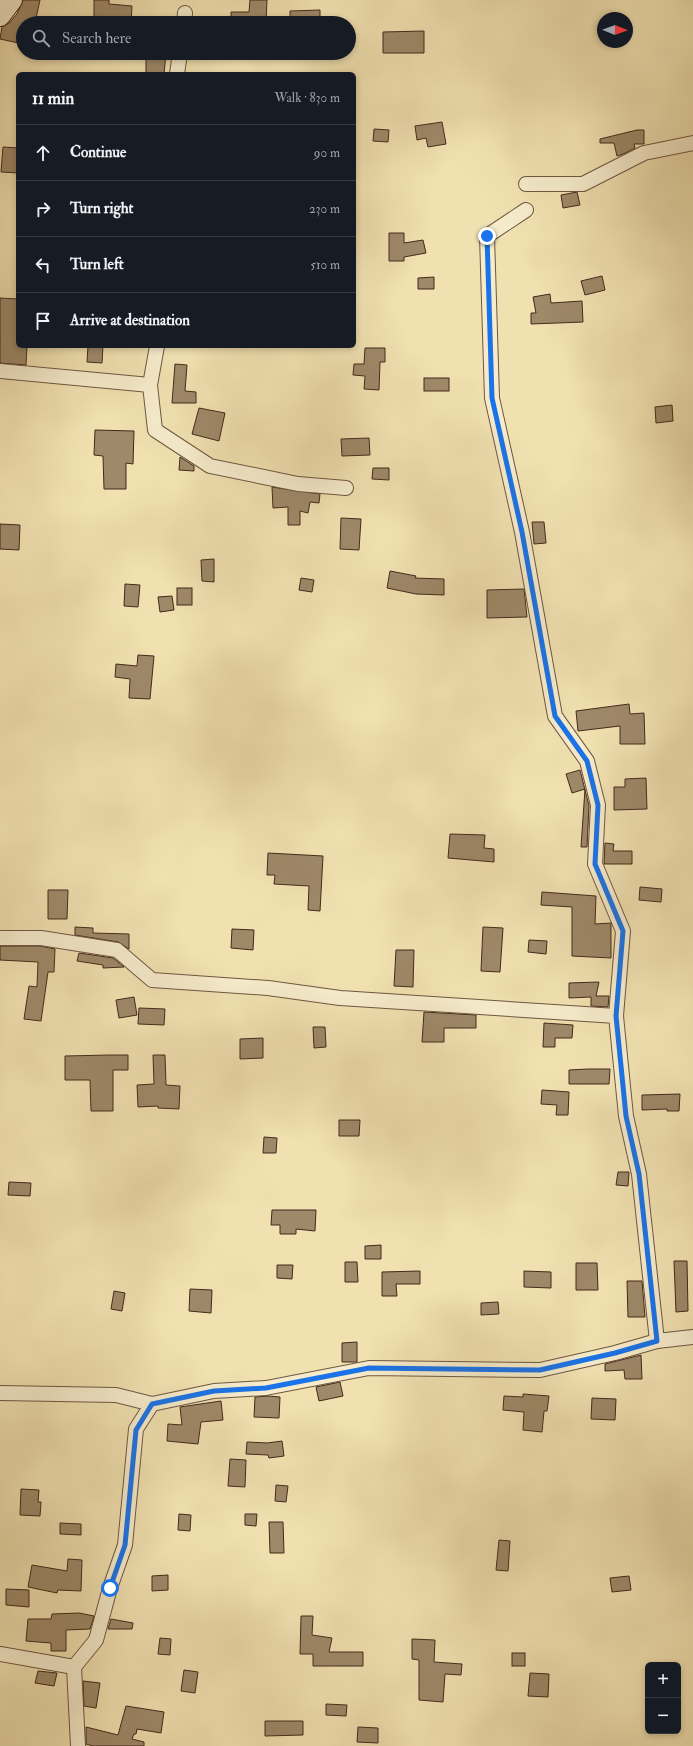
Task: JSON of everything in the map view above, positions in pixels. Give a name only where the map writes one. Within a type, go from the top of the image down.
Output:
[{"type":"street","points":[[0,16],[12,0]]},
{"type":"street","points":[[177,72],[179,60]]},
{"type":"street","points":[[526,184],[583,184],[644,153],[693,143]]},
{"type":"street","points":[[526,210],[487,236],[492,398],[522,532],[555,716],[587,761],[598,805],[595,864],[623,931],[616,1016],[626,1116],[639,1174],[657,1341]]},
{"type":"street","points":[[157,348],[150,385],[155,430],[210,466],[298,484],[346,488]]},
{"type":"street","points":[[0,371],[150,385]]},
{"type":"street","points":[[0,938],[41,938],[117,950],[152,980],[268,988],[340,998],[616,1016]]},
{"type":"street","points":[[0,1393],[116,1395],[152,1404],[214,1391],[266,1388],[369,1368],[540,1370],[615,1353],[657,1341],[693,1337]]},
{"type":"street","points":[[78,1746],[74,1667],[96,1640],[110,1588],[125,1545],[136,1430],[152,1404]]},
{"type":"street","points":[[0,1654],[74,1667]]},
{"type":"building","points":[[23,0],[40,0],[37,16],[16,16],[16,42],[0,39],[2,27],[9,23],[17,14]]},
{"type":"building","points":[[94,0],[109,0],[109,4],[132,6],[131,16],[94,16]]},
{"type":"building","points":[[250,0],[267,0],[266,16],[231,16],[231,12],[249,12]]},
{"type":"building","points":[[320,10],[320,16],[290,16],[290,11]]},
{"type":"building","points":[[424,31],[424,53],[383,53],[383,32]]},
{"type":"building","points":[[146,60],[165,60],[164,72],[146,72]]},
{"type":"building","points":[[442,122],[446,144],[428,147],[426,138],[417,140],[415,126]]},
{"type":"building","points":[[374,129],[389,130],[388,142],[373,141]]},
{"type":"building","points":[[637,130],[644,130],[644,144],[634,144],[635,148],[623,154],[617,156],[614,143],[600,143],[600,139]]},
{"type":"building","points":[[3,147],[16,148],[16,173],[1,172]]},
{"type":"building","points":[[577,192],[580,205],[563,208],[561,195]]},
{"type":"building","points":[[389,233],[404,233],[404,243],[423,240],[426,253],[404,257],[404,261],[389,261]]},
{"type":"building","points":[[602,276],[605,290],[585,295],[581,281]]},
{"type":"building","points":[[434,277],[434,289],[418,289],[418,278]]},
{"type":"building","points":[[550,294],[551,303],[582,301],[583,322],[531,324],[531,313],[536,313],[533,297]]},
{"type":"building","points":[[0,298],[16,299],[16,348],[27,348],[26,365],[0,363]]},
{"type":"building","points":[[88,348],[103,348],[102,363],[87,362]]},
{"type":"building","points":[[365,348],[385,348],[385,362],[380,362],[379,390],[364,389],[365,376],[353,375],[354,364],[364,364]]},
{"type":"building","points":[[175,364],[187,365],[185,391],[196,392],[196,403],[172,403]]},
{"type":"building","points":[[424,378],[449,378],[449,391],[424,391]]},
{"type":"building","points":[[672,405],[673,421],[656,423],[655,407]]},
{"type":"building","points":[[199,408],[225,413],[219,441],[192,434]]},
{"type":"building","points":[[95,430],[134,431],[133,464],[126,463],[126,489],[104,489],[103,456],[94,455]]},
{"type":"building","points":[[369,438],[370,455],[342,456],[341,439]]},
{"type":"building","points":[[180,457],[194,466],[194,471],[179,470]]},
{"type":"building","points":[[373,468],[389,468],[389,480],[372,479]]},
{"type":"building","points":[[272,487],[320,494],[319,503],[310,502],[308,513],[300,511],[300,525],[288,525],[288,507],[273,508]]},
{"type":"building","points":[[341,518],[361,519],[359,550],[340,549]]},
{"type":"building","points":[[532,522],[544,522],[546,543],[534,544]]},
{"type":"building","points":[[0,524],[20,525],[19,550],[0,549]]},
{"type":"building","points":[[214,559],[214,582],[202,581],[201,560]]},
{"type":"building","points":[[390,571],[416,576],[415,578],[444,579],[444,595],[416,594],[387,588]]},
{"type":"building","points":[[301,578],[314,580],[312,592],[299,590]]},
{"type":"building","points":[[125,584],[140,585],[138,607],[124,606]]},
{"type":"building","points":[[177,588],[192,588],[192,605],[177,605]]},
{"type":"building","points":[[524,589],[527,617],[487,618],[487,590]]},
{"type":"building","points":[[172,596],[174,610],[160,612],[158,597]]},
{"type":"building","points":[[138,655],[154,656],[150,699],[129,698],[130,679],[115,677],[116,664],[137,666]]},
{"type":"building","points":[[629,704],[630,714],[644,713],[645,744],[620,744],[620,726],[578,731],[576,711]]},
{"type":"building","points":[[580,770],[585,789],[572,793],[566,774]]},
{"type":"building","points":[[646,778],[647,809],[614,810],[614,787],[625,787],[625,779]]},
{"type":"building","points":[[585,790],[589,806],[587,847],[581,847]]},
{"type":"building","points":[[450,834],[485,835],[484,848],[494,849],[494,862],[448,858]]},
{"type":"building","points":[[605,843],[614,844],[613,851],[632,851],[632,864],[604,864]]},
{"type":"building","points":[[268,853],[323,856],[320,911],[308,910],[309,886],[274,884],[275,875],[267,875]]},
{"type":"building","points":[[640,887],[662,889],[661,902],[639,900]]},
{"type":"building","points":[[48,890],[68,890],[67,919],[48,919]]},
{"type":"building","points":[[542,892],[596,896],[595,924],[611,923],[611,958],[572,956],[572,907],[541,905]]},
{"type":"building","points":[[75,927],[93,928],[93,933],[129,934],[129,949],[118,942],[75,935]]},
{"type":"building","points":[[483,927],[503,928],[500,972],[481,971]]},
{"type":"building","points":[[232,929],[254,930],[253,950],[231,948]]},
{"type":"building","points":[[529,940],[547,941],[546,954],[528,952]]},
{"type":"building","points":[[0,946],[40,946],[55,949],[54,972],[48,972],[41,1021],[24,1019],[29,986],[37,987],[38,962],[0,960]]},
{"type":"building","points":[[396,950],[414,950],[413,987],[394,986]]},
{"type":"building","points":[[79,953],[113,958],[124,967],[103,968],[103,965],[77,961]]},
{"type":"building","points":[[599,982],[596,996],[609,996],[608,1007],[591,1006],[591,997],[569,998],[569,983]]},
{"type":"building","points":[[134,997],[137,1015],[119,1018],[116,1000]]},
{"type":"building","points":[[139,1008],[165,1009],[164,1025],[138,1024]]},
{"type":"building","points":[[424,1012],[476,1015],[476,1028],[444,1028],[444,1042],[422,1042]]},
{"type":"building","points":[[544,1023],[573,1025],[572,1038],[555,1038],[555,1047],[543,1047]]},
{"type":"building","points":[[313,1027],[325,1027],[326,1047],[314,1048]]},
{"type":"building","points":[[263,1038],[263,1058],[240,1059],[240,1039]]},
{"type":"building","points":[[128,1055],[128,1070],[113,1070],[113,1111],[91,1111],[90,1080],[65,1080],[65,1056]]},
{"type":"building","points":[[153,1055],[165,1055],[166,1085],[180,1086],[179,1109],[158,1108],[158,1106],[138,1107],[137,1085],[154,1084]]},
{"type":"building","points":[[610,1069],[609,1084],[569,1084],[569,1070]]},
{"type":"building","points":[[542,1090],[569,1092],[568,1115],[556,1115],[557,1105],[541,1104]]},
{"type":"building","points":[[680,1094],[679,1111],[667,1111],[667,1109],[642,1110],[642,1095]]},
{"type":"building","points":[[339,1120],[360,1120],[359,1136],[339,1136]]},
{"type":"building","points":[[264,1137],[277,1138],[276,1153],[263,1153]]},
{"type":"building","points":[[618,1172],[629,1172],[628,1186],[616,1185]]},
{"type":"building","points":[[9,1182],[31,1183],[30,1196],[8,1195]]},
{"type":"building","points":[[272,1210],[316,1210],[315,1231],[296,1229],[296,1234],[280,1234],[280,1225],[271,1225]]},
{"type":"building","points":[[381,1245],[381,1259],[365,1259],[365,1246]]},
{"type":"building","points":[[674,1261],[687,1261],[688,1311],[676,1312]]},
{"type":"building","points":[[345,1262],[357,1262],[358,1282],[345,1282]]},
{"type":"building","points":[[576,1263],[597,1263],[598,1290],[576,1290]]},
{"type":"building","points":[[277,1265],[293,1265],[292,1279],[277,1278]]},
{"type":"building","points":[[420,1271],[420,1284],[396,1284],[397,1296],[382,1296],[382,1272]]},
{"type":"building","points":[[524,1271],[551,1272],[551,1288],[524,1287]]},
{"type":"building","points":[[627,1281],[642,1281],[645,1317],[628,1317]]},
{"type":"building","points":[[190,1289],[212,1290],[211,1313],[189,1311]]},
{"type":"building","points":[[114,1291],[125,1293],[122,1311],[111,1309]]},
{"type":"building","points":[[498,1302],[499,1314],[481,1315],[481,1303]]},
{"type":"building","points":[[357,1342],[357,1362],[342,1362],[342,1343]]},
{"type":"building","points":[[641,1355],[642,1379],[625,1379],[624,1370],[605,1371],[605,1364]]},
{"type":"building","points":[[340,1382],[343,1396],[319,1401],[316,1387]]},
{"type":"building","points":[[523,1394],[549,1396],[547,1411],[544,1411],[542,1432],[523,1430],[524,1412],[503,1410],[504,1396],[523,1397]]},
{"type":"building","points":[[255,1397],[280,1397],[279,1418],[254,1417]]},
{"type":"building","points":[[592,1398],[616,1399],[615,1420],[591,1419]]},
{"type":"building","points":[[221,1401],[223,1420],[201,1422],[198,1444],[167,1441],[168,1424],[182,1425],[180,1407]]},
{"type":"building","points":[[282,1441],[284,1456],[269,1458],[268,1455],[246,1454],[247,1442],[267,1443]]},
{"type":"building","points":[[230,1459],[246,1460],[245,1487],[228,1486]]},
{"type":"building","points":[[276,1485],[288,1486],[286,1502],[275,1501]]},
{"type":"building","points":[[21,1489],[39,1490],[38,1502],[41,1502],[40,1516],[20,1515]]},
{"type":"building","points":[[179,1514],[191,1515],[190,1531],[178,1530]]},
{"type":"building","points":[[245,1514],[257,1514],[256,1526],[245,1525]]},
{"type":"building","points":[[269,1522],[283,1522],[284,1553],[270,1553]]},
{"type":"building","points":[[60,1523],[81,1524],[81,1535],[60,1534]]},
{"type":"building","points":[[499,1540],[510,1541],[508,1571],[496,1570]]},
{"type":"building","points":[[68,1559],[82,1560],[81,1591],[58,1590],[57,1593],[28,1587],[32,1565],[67,1571]]},
{"type":"building","points":[[168,1575],[168,1590],[152,1591],[152,1576]]},
{"type":"building","points":[[629,1576],[631,1590],[612,1592],[610,1578]]},
{"type":"building","points":[[6,1589],[29,1590],[29,1607],[6,1605]]},
{"type":"building","points":[[79,1613],[94,1616],[90,1629],[66,1630],[66,1651],[51,1651],[51,1643],[26,1641],[28,1619],[51,1619],[52,1614]]},
{"type":"building","points":[[301,1616],[313,1616],[312,1635],[332,1638],[329,1652],[363,1652],[363,1666],[313,1666],[313,1654],[300,1654]]},
{"type":"building","points":[[111,1619],[133,1623],[132,1629],[108,1629]]},
{"type":"building","points":[[160,1638],[171,1639],[170,1655],[158,1654]]},
{"type":"building","points":[[412,1639],[435,1640],[434,1662],[462,1664],[461,1675],[445,1674],[443,1702],[419,1700],[419,1660],[412,1659]]},
{"type":"building","points":[[512,1653],[525,1653],[525,1666],[512,1666]]},
{"type":"building","points":[[184,1670],[198,1672],[195,1693],[181,1691]]},
{"type":"building","points":[[38,1671],[57,1673],[54,1686],[35,1683]]},
{"type":"building","points":[[530,1673],[549,1674],[548,1697],[528,1696]]},
{"type":"building","points":[[83,1681],[100,1683],[96,1708],[84,1706]]},
{"type":"building","points":[[326,1704],[347,1705],[346,1716],[326,1715]]},
{"type":"building","points":[[126,1706],[164,1712],[161,1733],[137,1729],[136,1734],[134,1734],[132,1739],[144,1742],[144,1746],[93,1746],[86,1744],[86,1727],[118,1735]]},
{"type":"building","points":[[265,1721],[303,1721],[303,1735],[265,1736]]},
{"type":"building","points":[[358,1727],[378,1728],[378,1743],[357,1742]]},
{"type":"route","points":[[110,1588],[125,1545],[136,1430],[152,1404],[214,1391],[266,1388],[369,1368],[540,1370],[615,1353],[657,1341],[639,1174],[626,1116],[616,1016],[623,931],[595,864],[598,805],[587,761],[555,716],[522,532],[492,398],[487,236]]}]
